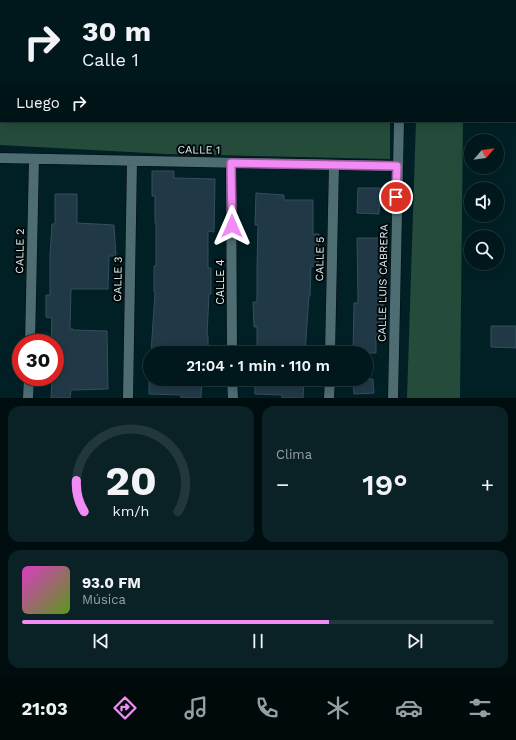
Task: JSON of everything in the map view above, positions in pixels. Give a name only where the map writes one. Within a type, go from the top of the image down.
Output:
[{"type":"street","name":"CALLE LUIS CABRERA","points":[[393,398],[399,122]]},
{"type":"street","name":"CALLE 1","points":[[0,158],[397,166]]},
{"type":"street","name":"CALLE 2","points":[[30,334],[34,159]]},
{"type":"street","name":"CALLE 3","points":[[128,398],[132,161]]},
{"type":"street","name":"CALLE 4","points":[[231,163],[232,346]]},
{"type":"street","name":"CALLE 5","points":[[330,346],[334,165]]},
{"type":"street","points":[[28,398],[29,386]]},
{"type":"street","points":[[232,386],[232,398]]},
{"type":"street","points":[[329,398],[330,386]]},
{"type":"green space","points":[[0,122],[390,122],[390,159],[167,154],[0,145]]},
{"type":"green space","points":[[416,122],[463,122],[460,398],[407,398]]},
{"type":"building","points":[[152,171],[174,171],[174,178],[215,179],[214,232],[208,231],[208,268],[211,268],[211,294],[209,294],[208,346],[151,346],[155,292],[154,266],[156,266],[155,196],[152,196]]},
{"type":"building","points":[[358,188],[380,188],[379,214],[357,213]]},
{"type":"building","points":[[256,193],[284,195],[284,200],[313,200],[313,234],[319,234],[318,267],[311,266],[305,346],[257,346],[257,327],[254,327],[253,302],[257,302],[258,225],[255,225]]},
{"type":"building","points":[[55,194],[77,194],[77,223],[114,225],[116,256],[109,256],[108,289],[71,289],[70,329],[107,331],[108,389],[71,390],[70,398],[51,398],[52,386],[64,386],[64,334],[51,334],[52,318],[46,317],[46,295],[50,295],[52,224],[55,224]]},
{"type":"building","points":[[357,238],[379,238],[379,273],[381,304],[383,304],[382,336],[376,336],[376,353],[373,353],[373,346],[353,346],[354,303],[358,303]]},
{"type":"building","points":[[491,326],[516,326],[516,348],[491,347]]},
{"type":"building","points":[[373,379],[374,393],[354,394],[353,386],[373,386]]},
{"type":"building","points":[[149,386],[202,386],[201,398],[181,398],[181,395],[149,394]]},
{"type":"building","points":[[255,386],[304,386],[303,398],[282,398],[282,395],[255,394]]},
{"type":"route","points":[[232,226],[231,163],[397,166],[396,197]]}]
